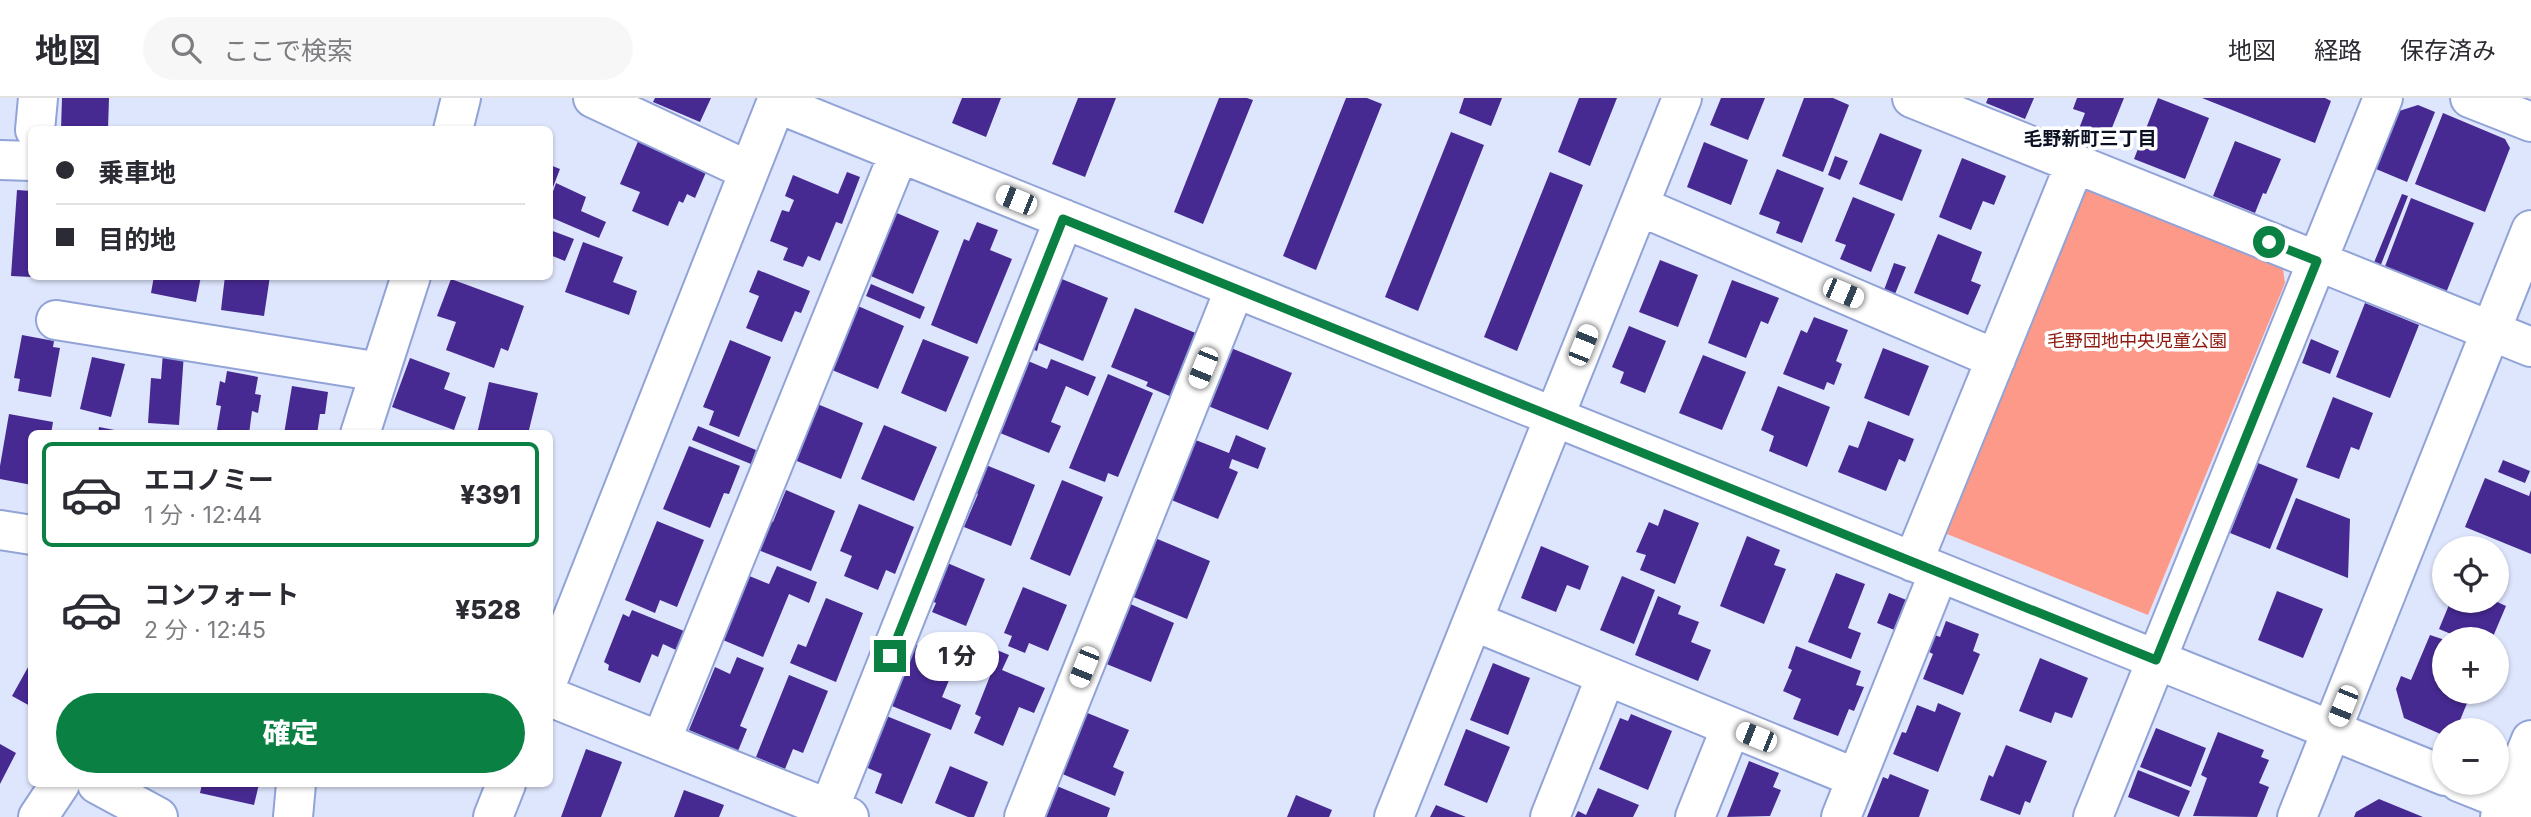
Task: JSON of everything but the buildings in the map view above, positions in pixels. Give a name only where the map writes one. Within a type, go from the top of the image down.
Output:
[{"type":"street","points":[[35,126],[38,98]]},
{"type":"street","points":[[454,126],[461,98]]},
{"type":"street","points":[[593,98],[749,171]]},
{"type":"street","points":[[1394,817],[1682,98]]},
{"type":"street","points":[[1912,98],[2531,347]]},
{"type":"street","points":[[2092,817],[2383,98]]},
{"type":"street","points":[[2470,98],[2531,122]]},
{"type":"street","points":[[553,667],[777,101],[899,153],[2432,771]]},
{"type":"street","points":[[661,741],[899,153]]},
{"type":"street","points":[[0,160],[28,161]]},
{"type":"street","points":[[1841,817],[1996,359],[2075,164]]},
{"type":"street","points":[[1639,206],[1996,359]]},
{"type":"street","points":[[553,698],[839,813],[1063,219]]},
{"type":"street","points":[[2297,817],[2531,230]]},
{"type":"street","points":[[361,430],[410,280]]},
{"type":"street","points":[[1024,817],[1235,288]]},
{"type":"street","points":[[56,320],[380,372]]},
{"type":"street","points":[[0,530],[28,534]]},
{"type":"street","points":[[1472,621],[1856,778]]},
{"type":"street","points":[[1550,817],[1606,676]]},
{"type":"street","points":[[1695,817],[1731,727]]},
{"type":"street","points":[[2484,795],[2513,810],[2531,740]]},
{"type":"street","points":[[38,817],[58,787]]},
{"type":"street","points":[[103,787],[158,817]]},
{"type":"street","points":[[293,817],[296,787]]},
{"type":"street","points":[[493,817],[505,787]]},
{"type":"green space","name":"毛野団地中央児童公園","points":[[2087,186],[2282,263],[2285,283],[2148,615],[1937,530]]},
{"type":"district","name":"毛野新町三丁目","points":[[2090,138]]},
{"type":"route","points":[[890,656],[1063,219],[2156,660],[2317,261],[2269,242]]}]
